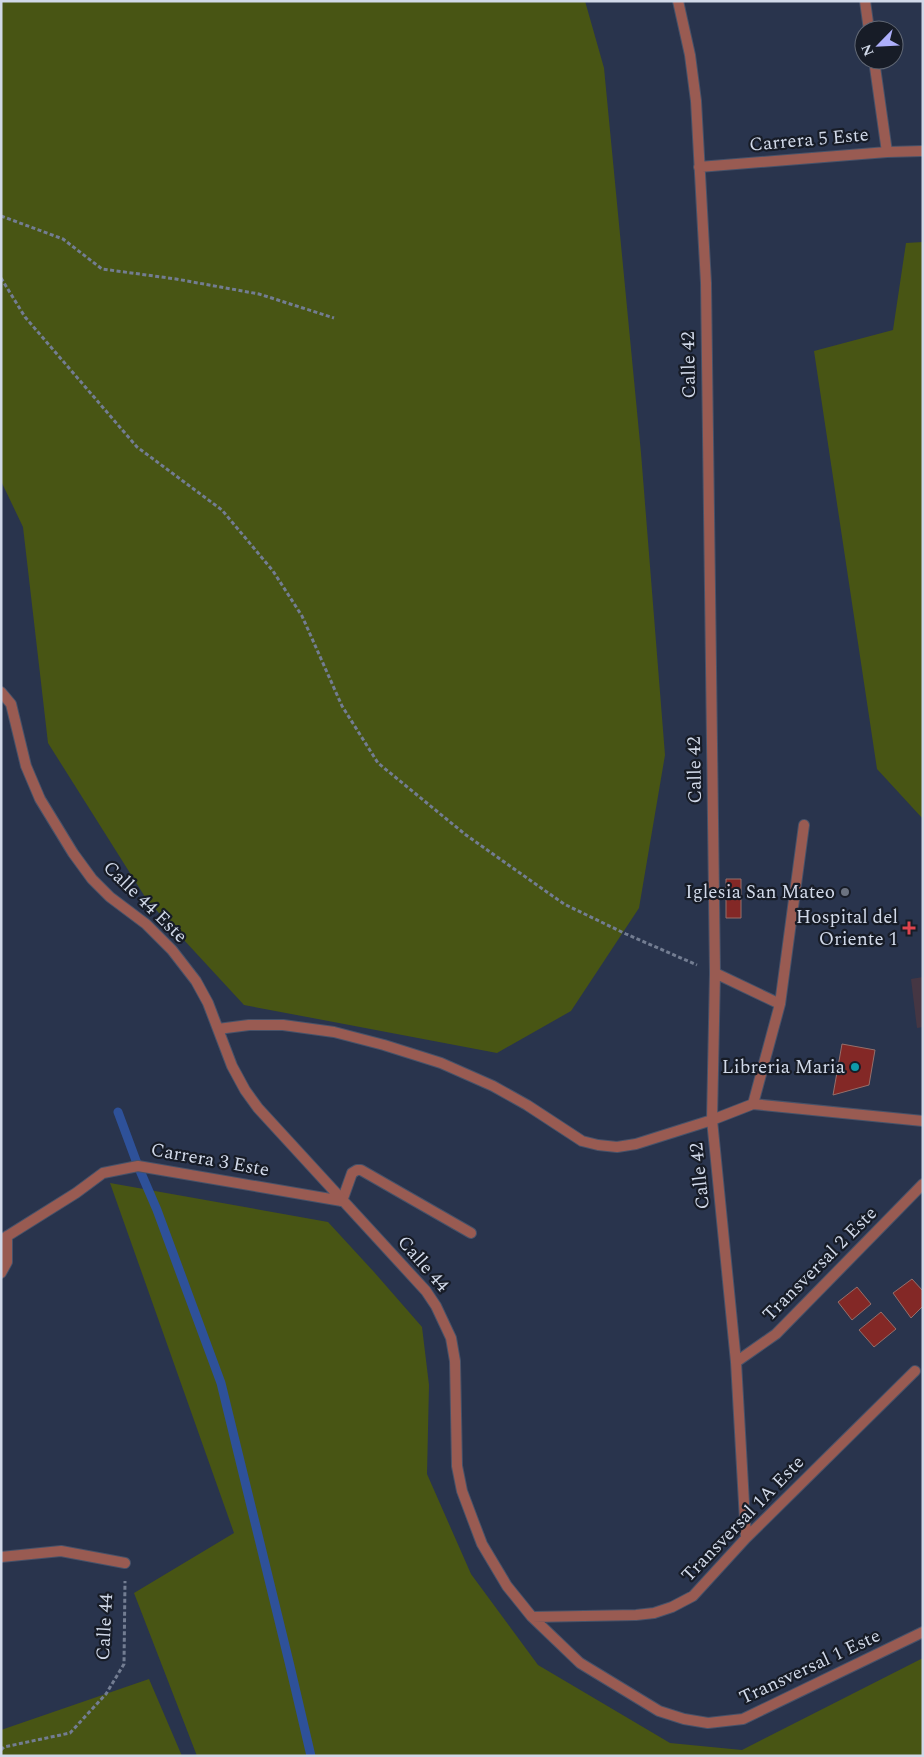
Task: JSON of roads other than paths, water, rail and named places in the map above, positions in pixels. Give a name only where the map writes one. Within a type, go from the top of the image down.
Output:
[{"type":"street","name":"Calle 42","points":[[678,1],[690,55],[696,101],[706,283],[715,973],[712,1120],[736,1362],[746,1538]]},
{"type":"street","points":[[865,1],[868,20]]},
{"type":"street","points":[[875,70],[887,152]]},
{"type":"street","name":"Carrera 5 Este","points":[[699,167],[887,152],[923,152]]},
{"type":"street","name":"Calle 44 Este","points":[[1,692],[11,704],[26,766],[40,799],[73,853],[92,878],[110,897],[146,924],[172,950],[196,981],[218,1029]]},
{"type":"street","points":[[753,1104],[780,1004],[804,825]]},
{"type":"street","points":[[715,973],[780,1004]]},
{"type":"street","points":[[218,1029],[249,1025],[283,1025],[334,1032],[384,1044],[441,1063],[493,1086],[527,1105],[582,1141],[598,1145],[617,1147],[636,1144],[712,1120],[753,1104],[923,1121]]},
{"type":"street","name":"Calle 44","points":[[218,1029],[232,1066],[258,1108],[426,1291],[436,1306],[452,1338],[455,1361],[457,1466],[462,1491],[482,1544],[507,1586],[532,1617]]},
{"type":"street","name":"Carrera 3 Este","points":[[4,1238],[103,1173],[138,1166],[342,1200]]},
{"type":"street","points":[[342,1200],[352,1173],[361,1170],[470,1233]]},
{"type":"street","name":"Transversal 2 Este","points":[[736,1362],[776,1334],[923,1184]]},
{"type":"street","points":[[1,1273],[6,1262],[4,1238]]},
{"type":"street","name":"Transversal 1A Este","points":[[532,1617],[654,1613],[672,1607],[693,1596],[746,1538],[915,1371]]},
{"type":"street","points":[[1,1557],[61,1551],[125,1563]]},
{"type":"street","name":"Transversal 1 Este","points":[[532,1617],[580,1663],[659,1711],[684,1719],[708,1723],[743,1720],[923,1632]]},
{"type":"waterway","points":[[118,1112],[157,1210],[221,1383],[311,1756]]},
{"type":"place","name":"Iglesia San Mateo","points":[[845,892]]},
{"type":"place","name":"Hospital del Oriente 1","points":[[909,928]]},
{"type":"place","name":"Libreria Maria","points":[[855,1067]]}]
